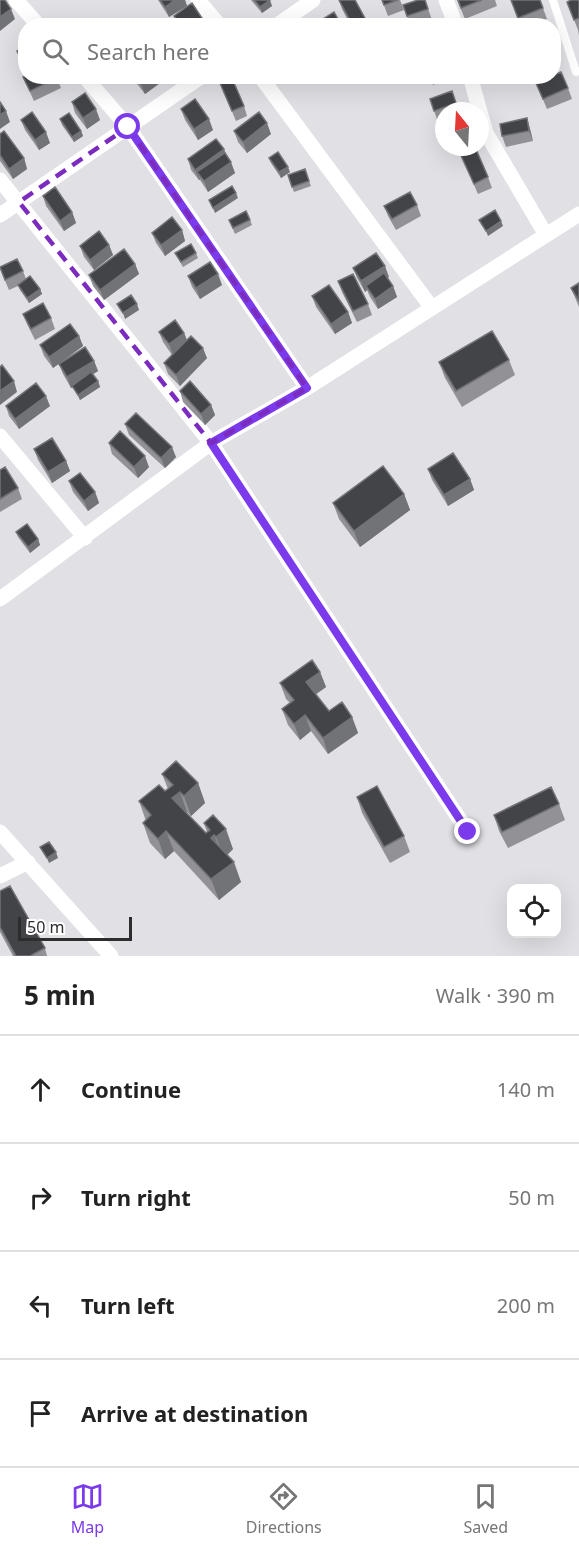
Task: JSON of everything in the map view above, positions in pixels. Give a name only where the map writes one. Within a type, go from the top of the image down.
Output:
[{"type":"street","points":[[16,0],[32,18]]},
{"type":"street","points":[[198,0],[213,18]]},
{"type":"street","points":[[287,18],[313,0]]},
{"type":"street","points":[[446,0],[453,18]]},
{"type":"street","points":[[91,84],[128,127],[307,388]]},
{"type":"street","points":[[0,215],[190,84]]},
{"type":"street","points":[[266,84],[432,308]]},
{"type":"street","points":[[472,84],[486,133],[546,235]]},
{"type":"street","points":[[0,180],[211,443],[468,832]]},
{"type":"street","points":[[0,599],[211,443],[307,388],[579,214]]},
{"type":"street","points":[[0,436],[85,538]]},
{"type":"street","points":[[0,832],[111,956]]},
{"type":"street","points":[[0,876],[28,862]]},
{"type":"lane","points":[[553,0],[559,18]]},
{"type":"lane","points":[[561,25],[576,72]]},
{"type":"highlighted area","points":[[128,127],[307,388],[211,443],[19,202]]},
{"type":"building","points":[[0,0],[5,0],[11,9],[0,17]]},
{"type":"building","points":[[160,0],[175,0],[165,7]]},
{"type":"building","points":[[254,0],[270,0],[260,7]]},
{"type":"building","points":[[339,0],[355,0],[365,18],[349,18]]},
{"type":"building","points":[[382,0],[398,0],[384,5]]},
{"type":"building","points":[[425,0],[428,9],[407,16],[403,5]]},
{"type":"building","points":[[458,0],[482,0],[461,8]]},
{"type":"building","points":[[511,0],[540,0],[543,8],[518,18]]},
{"type":"building","points":[[579,0],[579,18],[574,20],[567,2]]},
{"type":"building","points":[[192,3],[202,18],[175,18],[174,16]]},
{"type":"building","points":[[334,12],[337,18],[325,18]]},
{"type":"building","points":[[561,72],[568,88],[543,99],[536,84],[561,84]]},
{"type":"building","points":[[26,84],[45,84],[30,91]]},
{"type":"building","points":[[220,84],[234,84],[244,106],[232,111]]},
{"type":"building","points":[[452,91],[456,102],[435,102],[434,111],[430,99]]},
{"type":"building","points":[[85,93],[96,109],[83,118],[72,102]]},
{"type":"building","points":[[195,99],[209,119],[194,129],[181,109]]},
{"type":"building","points":[[0,102],[6,111],[0,115]]},
{"type":"building","points":[[32,112],[46,132],[35,140],[21,120]]},
{"type":"building","points":[[259,112],[267,123],[243,142],[234,131]]},
{"type":"building","points":[[69,113],[81,131],[72,137],[60,119]]},
{"type":"building","points":[[527,118],[529,131],[502,136],[500,124]]},
{"type":"building","points":[[4,131],[24,158],[9,169],[0,155],[0,134]]},
{"type":"building","points":[[216,139],[224,149],[195,170],[188,159]]},
{"type":"building","points":[[278,152],[288,167],[279,172],[269,158]]},
{"type":"building","points":[[225,153],[231,162],[204,181],[197,172]]},
{"type":"building","points":[[461,156],[479,156],[488,177],[474,184]]},
{"type":"building","points":[[305,169],[309,181],[292,187],[288,175]]},
{"type":"building","points":[[232,186],[236,193],[213,208],[209,200]]},
{"type":"building","points":[[55,187],[72,212],[60,221],[43,196]]},
{"type":"building","points":[[410,192],[417,205],[392,219],[384,206]]},
{"type":"building","points":[[495,210],[501,221],[486,231],[479,220]]},
{"type":"building","points":[[246,211],[250,220],[233,228],[229,220]]},
{"type":"building","points":[[172,217],[182,230],[161,245],[152,233]]},
{"type":"building","points":[[99,231],[109,245],[90,260],[80,246]]},
{"type":"building","points":[[191,244],[196,253],[181,262],[175,253]]},
{"type":"building","points":[[124,249],[135,264],[100,290],[89,275]]},
{"type":"building","points":[[376,253],[385,266],[361,281],[353,268]]},
{"type":"building","points":[[17,259],[23,271],[5,280],[0,267]]},
{"type":"building","points":[[210,262],[218,274],[196,288],[188,276]]},
{"type":"building","points":[[384,273],[393,286],[375,299],[366,286]]},
{"type":"building","points":[[353,274],[368,304],[353,311],[338,281]]},
{"type":"building","points":[[30,276],[40,289],[27,298],[18,285]]},
{"type":"building","points":[[579,283],[579,301],[571,288]]},
{"type":"building","points":[[329,285],[348,312],[331,324],[312,296]]},
{"type":"building","points":[[131,295],[137,304],[123,313],[117,304]]},
{"type":"building","points":[[43,303],[51,318],[31,329],[23,314]]},
{"type":"building","points":[[175,320],[184,333],[169,344],[159,332]]},
{"type":"building","points":[[70,324],[79,336],[49,357],[40,345]]},
{"type":"building","points":[[492,331],[509,360],[456,391],[439,362]]},
{"type":"building","points":[[191,336],[203,348],[176,375],[164,363]]},
{"type":"building","points":[[85,347],[94,361],[67,377],[59,364]]},
{"type":"building","points":[[2,365],[14,381],[0,391],[0,367]]},
{"type":"building","points":[[91,372],[98,381],[78,395],[72,386]]},
{"type":"building","points":[[190,381],[211,405],[201,414],[180,391]]},
{"type":"building","points":[[36,383],[46,396],[15,419],[6,406]]},
{"type":"building","points":[[136,413],[172,447],[161,458],[125,424]]},
{"type":"building","points":[[120,431],[145,456],[134,467],[109,443]]},
{"type":"building","points":[[52,438],[66,461],[48,472],[34,449]]},
{"type":"building","points":[[453,453],[470,479],[444,495],[428,469]]},
{"type":"building","points":[[383,466],[404,494],[354,531],[333,503]]},
{"type":"building","points":[[5,467],[18,488],[0,499],[0,470]]},
{"type":"building","points":[[80,473],[95,492],[84,501],[69,481]]},
{"type":"building","points":[[27,524],[38,539],[28,547],[16,532]]},
{"type":"building","points":[[312,660],[320,672],[306,682],[329,711],[342,702],[352,717],[323,738],[305,715],[294,724],[282,709],[294,700],[280,683]]},
{"type":"building","points":[[176,761],[198,783],[184,796],[180,792],[172,798],[206,833],[210,830],[204,823],[213,815],[226,829],[211,838],[234,862],[211,879],[166,831],[158,839],[143,823],[151,815],[139,801],[159,785],[165,791],[173,785],[162,774]]},
{"type":"building","points":[[377,786],[404,836],[384,847],[357,797]]},
{"type":"building","points":[[551,787],[559,804],[502,832],[494,815]]},
{"type":"building","points":[[49,842],[56,852],[47,858],[40,847]]},
{"type":"building","points":[[10,886],[45,948],[30,956],[16,956],[0,927],[0,891]]},
{"type":"route","points":[[128,127],[307,388],[211,443],[468,832]]}]
